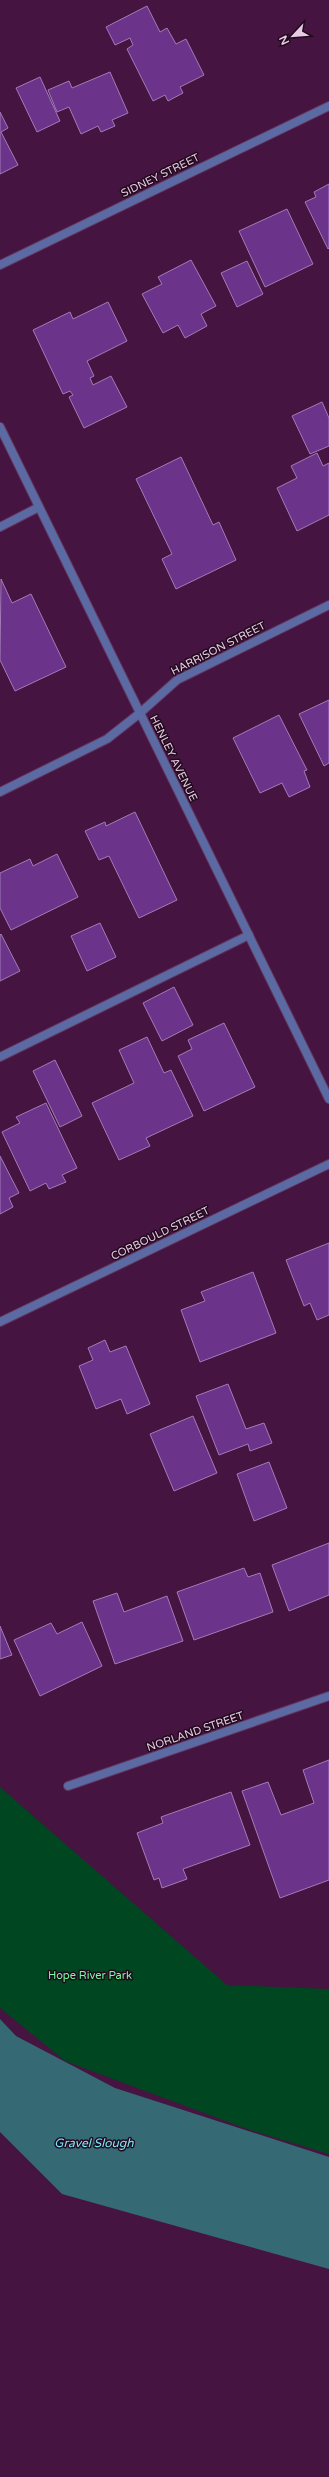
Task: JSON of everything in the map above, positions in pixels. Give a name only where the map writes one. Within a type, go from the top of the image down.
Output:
[{"type":"street","name":"SIDNEY STREET","points":[[0,265],[329,106]]},
{"type":"street","name":"HENLEY AVENUE","points":[[0,427],[329,1099]]},
{"type":"street","points":[[0,527],[39,507]]},
{"type":"street","name":"HARRISON STREET","points":[[0,792],[107,739],[140,714],[177,680],[329,605]]},
{"type":"street","points":[[0,1057],[249,935]]},
{"type":"street","name":"CORBOULD STREET","points":[[1,1320],[329,1164]]},
{"type":"street","name":"NORLAND STREET","points":[[68,1786],[329,1696]]},
{"type":"green space","name":"Hope River Park","points":[[0,1787],[227,1985],[329,1989],[329,2154],[247,2129],[65,2061],[0,2008]]},
{"type":"water","name":"Gravel Slough","points":[[0,2019],[16,2036],[115,2088],[329,2157],[329,2269],[62,2194],[0,2132]]},
{"type":"building","points":[[147,6],[160,32],[167,28],[176,44],[186,39],[204,75],[180,87],[183,93],[168,101],[165,95],[153,101],[127,49],[133,45],[130,38],[115,45],[106,27]]},
{"type":"building","points":[[110,72],[128,113],[112,120],[115,126],[101,132],[98,126],[81,134],[69,107],[57,112],[48,90],[69,81],[72,88]]},
{"type":"building","points":[[40,77],[60,121],[37,132],[16,88]]},
{"type":"building","points":[[0,112],[8,128],[1,132],[18,165],[0,174]]},
{"type":"building","points":[[329,184],[328,249],[305,202],[316,197],[314,192]]},
{"type":"building","points":[[287,209],[313,264],[265,287],[239,231]]},
{"type":"building","points":[[191,260],[216,306],[201,314],[207,326],[185,338],[178,325],[163,333],[142,294],[162,284],[158,277]]},
{"type":"building","points":[[247,261],[263,294],[237,307],[221,273]]},
{"type":"building","points":[[108,302],[127,341],[87,361],[94,376],[90,378],[93,385],[111,376],[127,407],[84,428],[69,397],[73,395],[70,391],[63,394],[33,330],[70,312],[73,319]]},
{"type":"building","points":[[322,402],[329,418],[329,446],[310,454],[292,416]]},
{"type":"building","points":[[317,453],[323,466],[329,463],[329,515],[297,531],[277,488],[297,478],[291,466]]},
{"type":"building","points":[[181,457],[213,525],[219,522],[236,560],[176,589],[162,559],[172,554],[136,479]]},
{"type":"building","points":[[1,579],[12,603],[31,594],[66,667],[15,691],[0,660]]},
{"type":"building","points":[[329,700],[329,763],[324,766],[299,714]]},
{"type":"building","points":[[279,715],[307,770],[304,771],[310,787],[289,797],[282,783],[260,793],[233,738]]},
{"type":"building","points":[[135,812],[177,900],[139,918],[109,856],[99,860],[85,831],[105,822],[106,826]]},
{"type":"building","points":[[57,854],[78,897],[11,930],[0,908],[0,873],[30,859],[33,866]]},
{"type":"building","points":[[100,923],[116,957],[87,971],[71,936]]},
{"type":"building","points":[[1,934],[20,971],[0,981],[0,935]]},
{"type":"building","points":[[174,987],[193,1025],[162,1041],[143,1003]]},
{"type":"building","points":[[224,1023],[255,1087],[204,1111],[178,1056],[192,1049],[188,1040]]},
{"type":"building","points":[[147,1037],[164,1073],[171,1070],[193,1116],[146,1138],[150,1146],[119,1160],[92,1103],[134,1083],[119,1050]]},
{"type":"building","points":[[55,1060],[82,1116],[60,1127],[33,1071]]},
{"type":"building","points":[[46,1103],[77,1168],[62,1175],[66,1182],[49,1189],[46,1183],[30,1191],[2,1132],[20,1123],[16,1117]]},
{"type":"building","points":[[0,1156],[19,1193],[9,1198],[13,1207],[0,1214]]},
{"type":"building","points":[[329,1243],[329,1315],[317,1320],[310,1303],[304,1306],[286,1260]]},
{"type":"building","points":[[253,1272],[276,1333],[200,1362],[181,1310],[205,1301],[201,1292]]},
{"type":"building","points":[[105,1340],[110,1352],[126,1346],[150,1404],[127,1414],[121,1399],[96,1409],[79,1366],[93,1360],[88,1348]]},
{"type":"building","points":[[228,1384],[246,1429],[264,1423],[272,1443],[250,1451],[248,1444],[219,1455],[196,1396]]},
{"type":"building","points":[[193,1416],[217,1473],[174,1491],[150,1434]]},
{"type":"building","points":[[269,1462],[287,1508],[254,1521],[237,1474]]},
{"type":"building","points":[[329,1543],[329,1595],[289,1611],[272,1565]]},
{"type":"building","points":[[244,1568],[248,1577],[260,1573],[273,1612],[194,1640],[177,1592]]},
{"type":"building","points":[[117,1593],[124,1612],[167,1596],[183,1641],[115,1664],[93,1601]]},
{"type":"building","points":[[82,1622],[102,1666],[40,1696],[14,1640],[51,1623],[57,1634]]},
{"type":"building","points":[[0,1626],[12,1655],[0,1659]]},
{"type":"building","points":[[329,1760],[329,1880],[280,1898],[242,1791],[268,1782],[281,1815],[314,1803],[303,1770]]},
{"type":"building","points":[[231,1792],[250,1845],[183,1869],[187,1879],[162,1888],[159,1878],[154,1880],[137,1833],[163,1823],[161,1817]]}]
